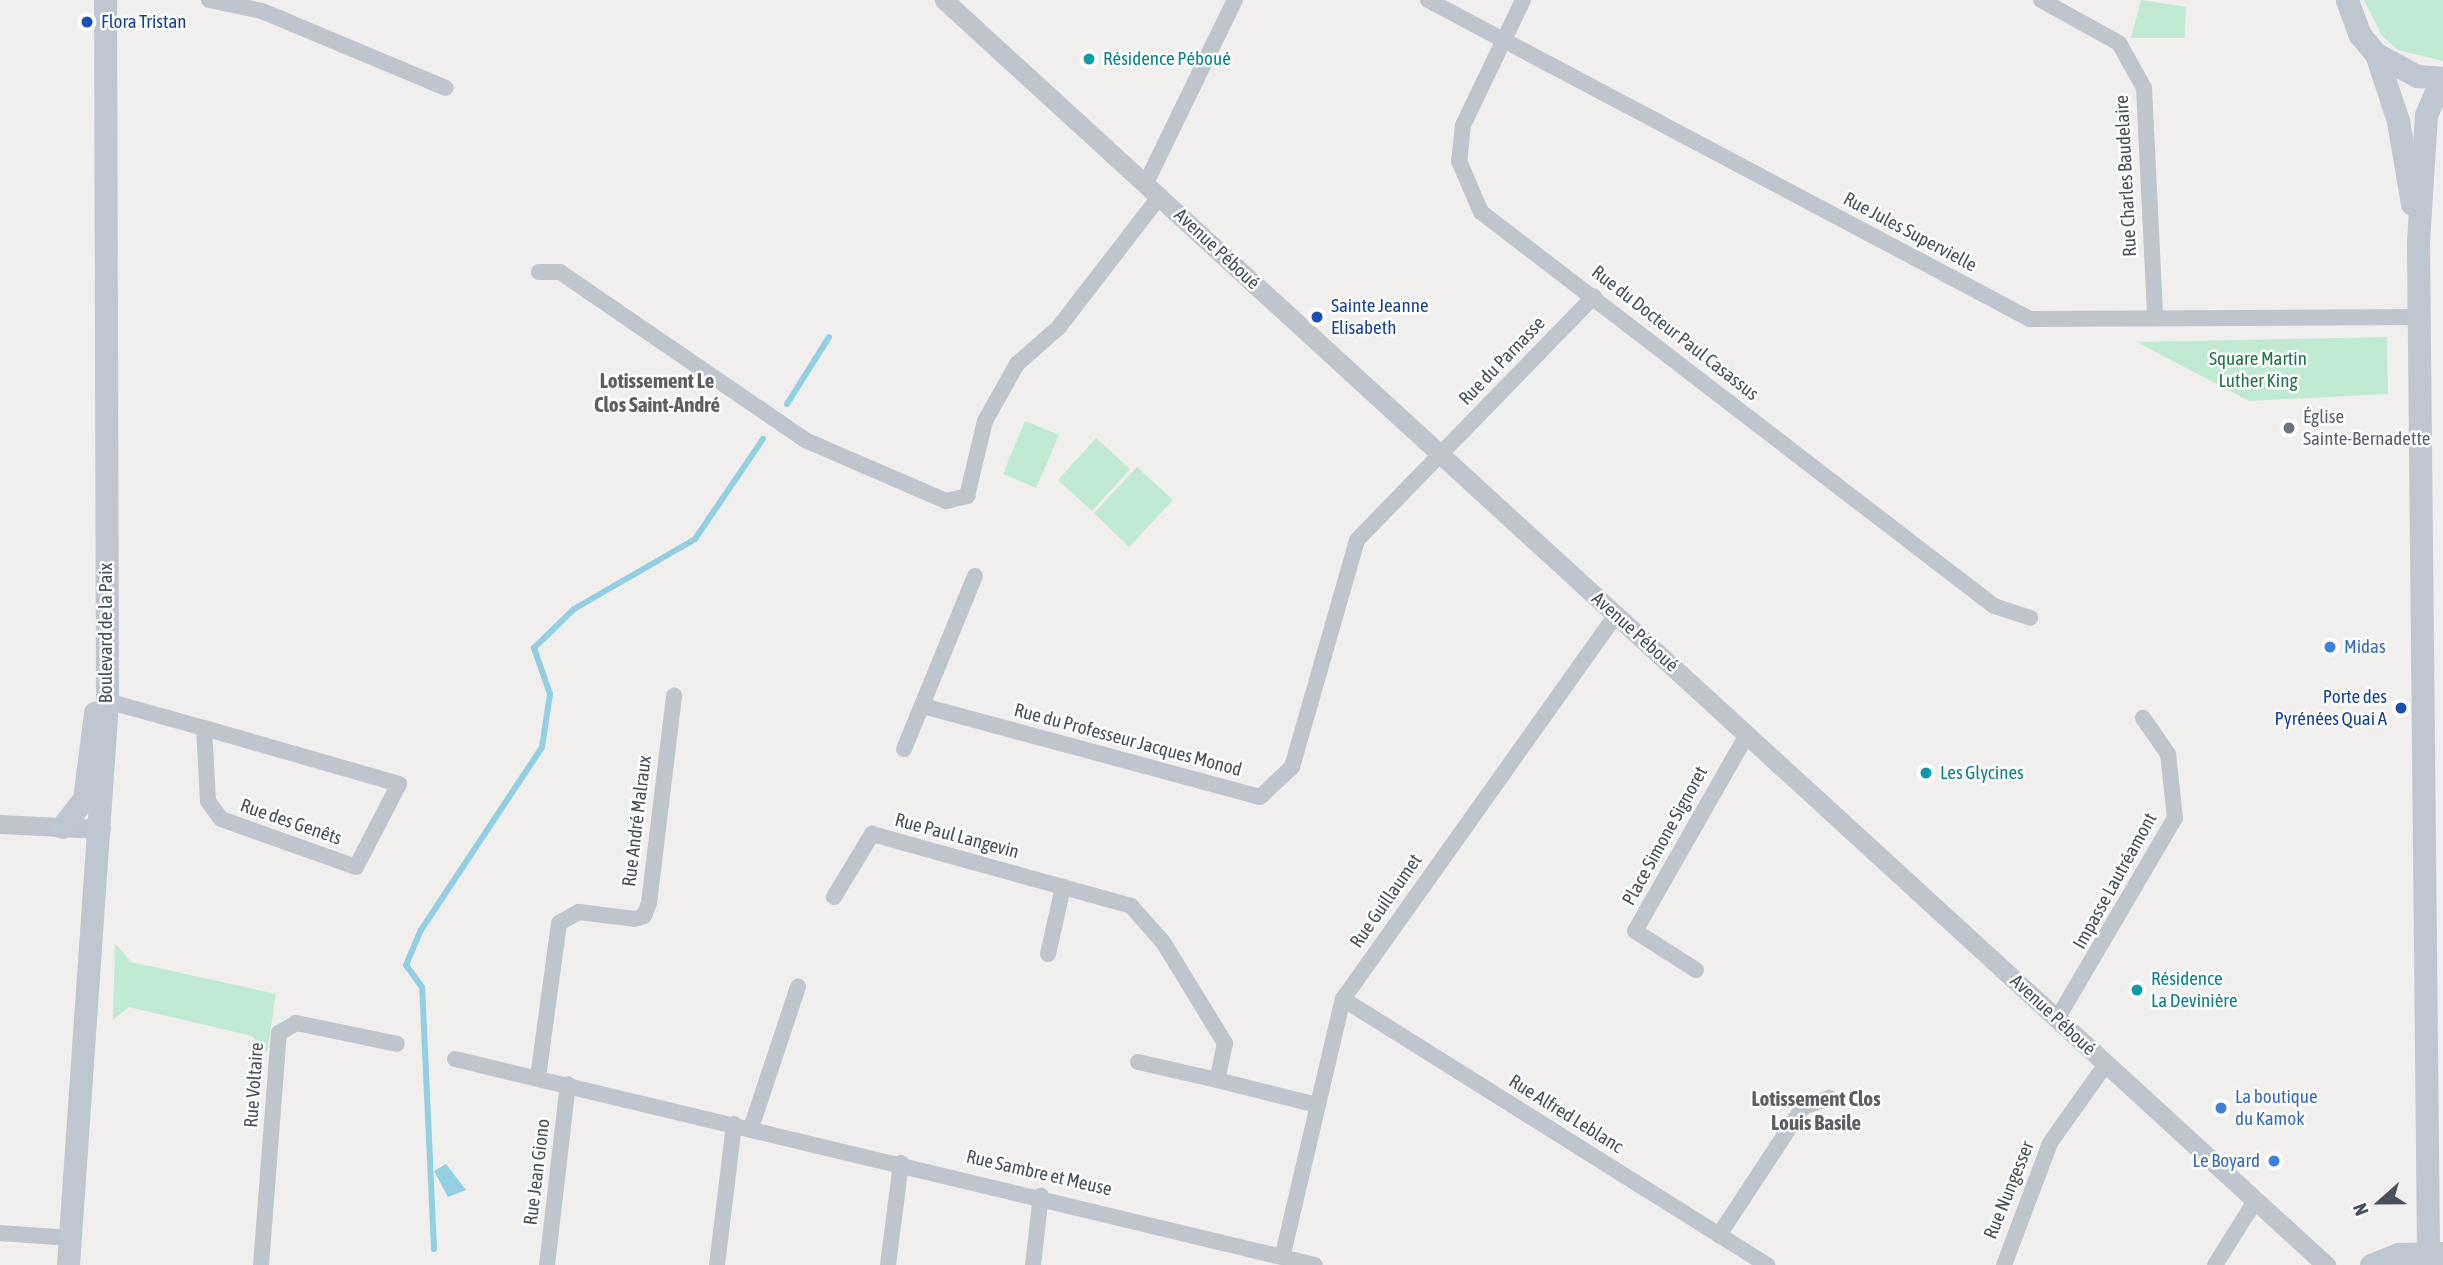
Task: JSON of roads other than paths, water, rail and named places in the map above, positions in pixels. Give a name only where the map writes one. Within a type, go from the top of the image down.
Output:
[{"type":"main road","name":"Boulevard de la Paix","points":[[68,1265],[107,701],[105,0]]},
{"type":"main road","points":[[2347,0],[2360,35],[2376,54],[2406,72],[2442,79],[2427,115],[2418,243],[2417,317],[2435,1091],[2435,1252],[2371,1265]]},
{"type":"main road","points":[[2376,54],[2398,121],[2418,243]]},
{"type":"main road","points":[[62,827],[84,799],[91,718],[107,701]]},
{"type":"street","points":[[209,0],[262,11],[446,88]]},
{"type":"street","name":"Avenue Péboué","points":[[944,0],[2326,1265]]},
{"type":"street","points":[[539,272],[560,272],[805,440],[946,502],[967,496],[985,422],[1017,363],[1059,327],[1153,190],[1235,0]]},
{"type":"street","name":"Rue Jules Supervielle","points":[[1428,0],[2030,319],[2417,317]]},
{"type":"street","name":"Rue du Docteur Paul Casassus","points":[[1523,0],[1463,125],[1460,162],[1466,182],[1481,212],[1594,296],[1994,606],[2031,618]]},
{"type":"street","name":"Rue Charles Baudelaire","points":[[2041,0],[2119,43],[2144,88],[2155,317]]},
{"type":"street","name":"Rue du Parnasse","points":[[1440,454],[1594,296]]},
{"type":"street","name":"Rue du Professeur Jacques Monod","points":[[923,706],[1260,797],[1292,767],[1357,540],[1440,454]]},
{"type":"street","points":[[904,749],[975,576]]},
{"type":"street","name":"Rue Guillaumet","points":[[1283,1254],[1343,999],[1616,615]]},
{"type":"street","name":"Rue André Malraux","points":[[538,1077],[559,923],[579,912],[644,916],[674,696]]},
{"type":"street","name":"Rue des Genêts","points":[[107,701],[204,728],[399,784],[356,867],[221,819],[208,801],[204,728]]},
{"type":"street","name":"Impasse Lautréamont","points":[[2057,1019],[2175,818],[2168,754],[2143,718]]},
{"type":"street","name":"Place Simone Signoret","points":[[1696,970],[1635,931],[1747,735]]},
{"type":"street","points":[[0,824],[100,829]]},
{"type":"street","name":"Rue Paul Langevin","points":[[834,898],[872,834],[1131,906],[1164,942],[1225,1043],[1217,1080]]},
{"type":"street","points":[[1048,954],[1063,887]]},
{"type":"street","points":[[751,1128],[798,987]]},
{"type":"street","name":"Rue Alfred Leblanc","points":[[1343,999],[1767,1265]]},
{"type":"street","name":"Rue Voltaire","points":[[261,1265],[279,1033],[296,1023],[397,1044]]},
{"type":"street","name":"Rue Sambre et Meuse","points":[[455,1059],[1041,1195],[1283,1254],[1315,1265]]},
{"type":"street","points":[[1138,1062],[1317,1105]]},
{"type":"street","name":"Rue Nungesser","points":[[2004,1265],[2050,1143],[2106,1064]]},
{"type":"street","name":"Rue Jean Giono","points":[[547,1265],[568,1084]]},
{"type":"street","points":[[1719,1236],[1803,1107],[1829,1098]]},
{"type":"street","points":[[717,1265],[734,1124]]},
{"type":"street","points":[[888,1265],[901,1163]]},
{"type":"street","points":[[1033,1265],[1041,1195]]},
{"type":"street","points":[[2216,1265],[2255,1201]]},
{"type":"street","points":[[0,1233],[70,1238]]},
{"type":"water","points":[[446,1164],[466,1190],[448,1197],[434,1171]]},
{"type":"waterway","points":[[787,404],[829,337]]},
{"type":"waterway","points":[[434,1249],[422,987],[406,965],[421,930],[542,747],[550,694],[534,648],[574,609],[695,539],[763,439]]},
{"type":"place","name":"Flora Tristan","points":[[87,22]]},
{"type":"place","name":"Résidence Péboué","points":[[1089,59]]},
{"type":"place","name":"Sainte Jeanne Elisabeth","points":[[1317,317]]},
{"type":"place","name":"Église Sainte-Bernadette","points":[[2289,428]]},
{"type":"place","name":"Midas","points":[[2330,647]]},
{"type":"place","name":"Porte des Pyrénées Quai A","points":[[2401,708]]},
{"type":"place","name":"Les Glycines","points":[[1926,773]]},
{"type":"place","name":"Résidence La Devinière","points":[[2137,990]]},
{"type":"place","name":"La boutique du Kamok","points":[[2221,1108]]},
{"type":"place","name":"Le Boyard","points":[[2274,1161]]},
{"type":"district","name":"Lotissement Le Clos Saint-André","points":[[657,392]]},
{"type":"district","name":"Lotissement Clos Louis Basile","points":[[1816,1110]]},
{"type":"park label","name":"Square Martin Luther King","points":[[2258,370]]}]
